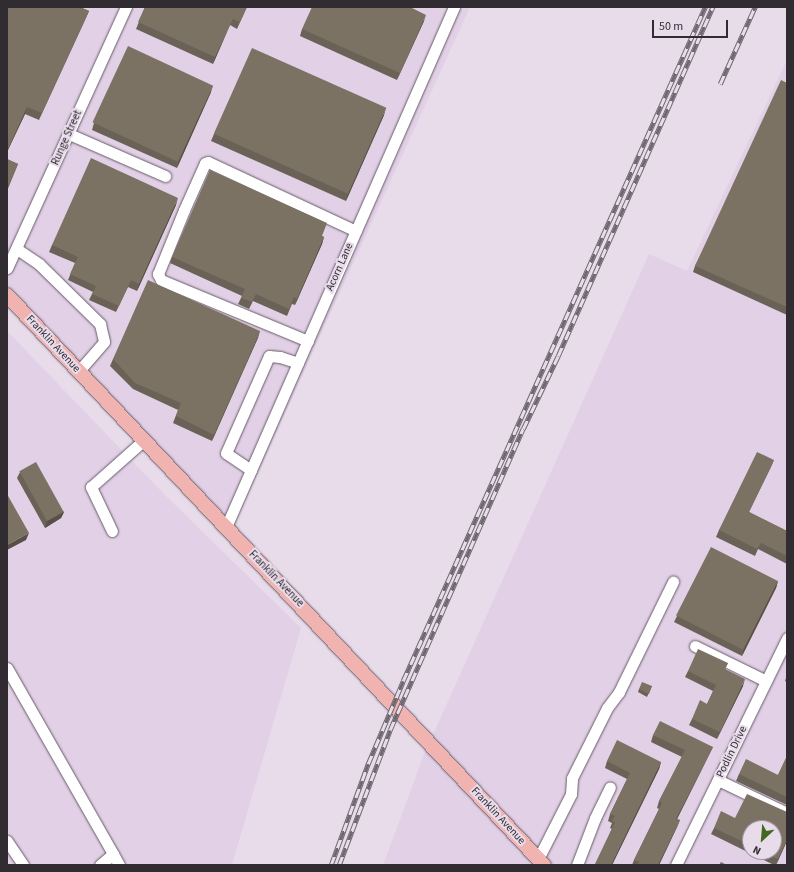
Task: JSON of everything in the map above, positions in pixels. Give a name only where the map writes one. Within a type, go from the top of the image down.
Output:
[{"type":"main road","name":"Franklin Avenue","points":[[7,294],[541,862]]},
{"type":"street","name":"Runge Street","points":[[7,268],[17,249],[126,7]]},
{"type":"street","name":"Acorn Lane","points":[[226,527],[454,7]]},
{"type":"street","points":[[69,134],[165,176]]},
{"type":"street","points":[[308,341],[161,280],[158,274],[184,210],[205,163],[208,162],[356,231]]},
{"type":"street","points":[[17,249],[39,264],[100,324],[104,342],[79,371]]},
{"type":"street","points":[[251,470],[226,453],[229,446],[269,356],[280,357],[298,363]]},
{"type":"street","points":[[112,532],[91,487],[144,440]]},
{"type":"street","points":[[541,862],[571,794],[572,778],[607,708],[618,692],[673,582]]},
{"type":"street","name":"Podlin Drive","points":[[676,865],[787,638]]},
{"type":"street","points":[[695,646],[766,681]]},
{"type":"street","points":[[7,668],[119,865]]},
{"type":"street","points":[[718,780],[787,813]]},
{"type":"street","points":[[577,865],[595,818],[610,787]]},
{"type":"street","points":[[7,841],[23,865]]},
{"type":"street","points":[[100,865],[113,854]]},
{"type":"shaded area","points":[[7,7],[470,7],[233,527],[7,284]]},
{"type":"shaded area","points":[[787,60],[787,865],[383,865],[423,757],[649,254],[687,271]]},
{"type":"shaded area","points":[[7,331],[164,494],[301,628],[232,865],[7,865]]},
{"type":"building","points":[[7,7],[80,7],[89,11],[42,113],[27,107],[7,151]]},
{"type":"building","points":[[145,7],[247,7],[240,22],[233,19],[215,57],[138,22]]},
{"type":"building","points":[[312,7],[410,7],[426,15],[400,73],[302,29]]},
{"type":"building","points":[[128,46],[213,86],[178,162],[93,122]]},
{"type":"building","points":[[252,48],[386,108],[348,194],[214,134]]},
{"type":"building","points":[[781,80],[787,83],[787,307],[695,266]]},
{"type":"building","points":[[91,158],[178,198],[139,284],[131,280],[119,306],[92,294],[96,286],[70,274],[78,257],[52,245]]},
{"type":"building","points":[[7,159],[18,164],[9,185],[7,184]]},
{"type":"building","points":[[210,170],[327,223],[322,236],[324,237],[297,299],[294,297],[289,309],[256,294],[252,302],[241,298],[245,289],[172,257]]},
{"type":"building","points":[[148,280],[260,331],[214,435],[176,416],[181,403],[135,383],[113,359]]},
{"type":"building","points":[[757,452],[774,460],[749,512],[787,531],[787,556],[761,543],[757,549],[719,530]]},
{"type":"building","points":[[36,462],[64,512],[47,521],[19,471]]},
{"type":"building","points":[[7,494],[29,533],[7,545]]},
{"type":"building","points":[[711,547],[778,581],[743,650],[676,616]]},
{"type":"building","points":[[698,649],[728,663],[725,669],[745,679],[720,732],[692,719],[700,700],[707,704],[716,685],[688,671]]},
{"type":"building","points":[[642,682],[652,686],[649,694],[639,689]]},
{"type":"building","points":[[660,721],[713,747],[676,819],[680,820],[658,865],[637,865],[639,862],[634,860],[662,803],[659,801],[685,750],[653,735]]},
{"type":"building","points":[[617,740],[661,762],[611,865],[598,865],[595,864],[615,822],[612,821],[615,816],[610,814],[630,773],[607,761]]},
{"type":"building","points":[[787,756],[787,797],[739,774],[746,759],[778,775]]},
{"type":"building","points":[[747,794],[787,812],[787,840],[782,851],[782,820],[742,820],[742,841],[714,828],[721,811],[735,818]]},
{"type":"building","points":[[721,862],[727,865],[719,865]]},
{"type":"railway","points":[[331,865],[368,764],[403,681],[705,7]]},
{"type":"railway","points":[[339,865],[390,730],[523,429],[558,356],[713,7]]},
{"type":"railway","points":[[720,84],[755,7]]}]
